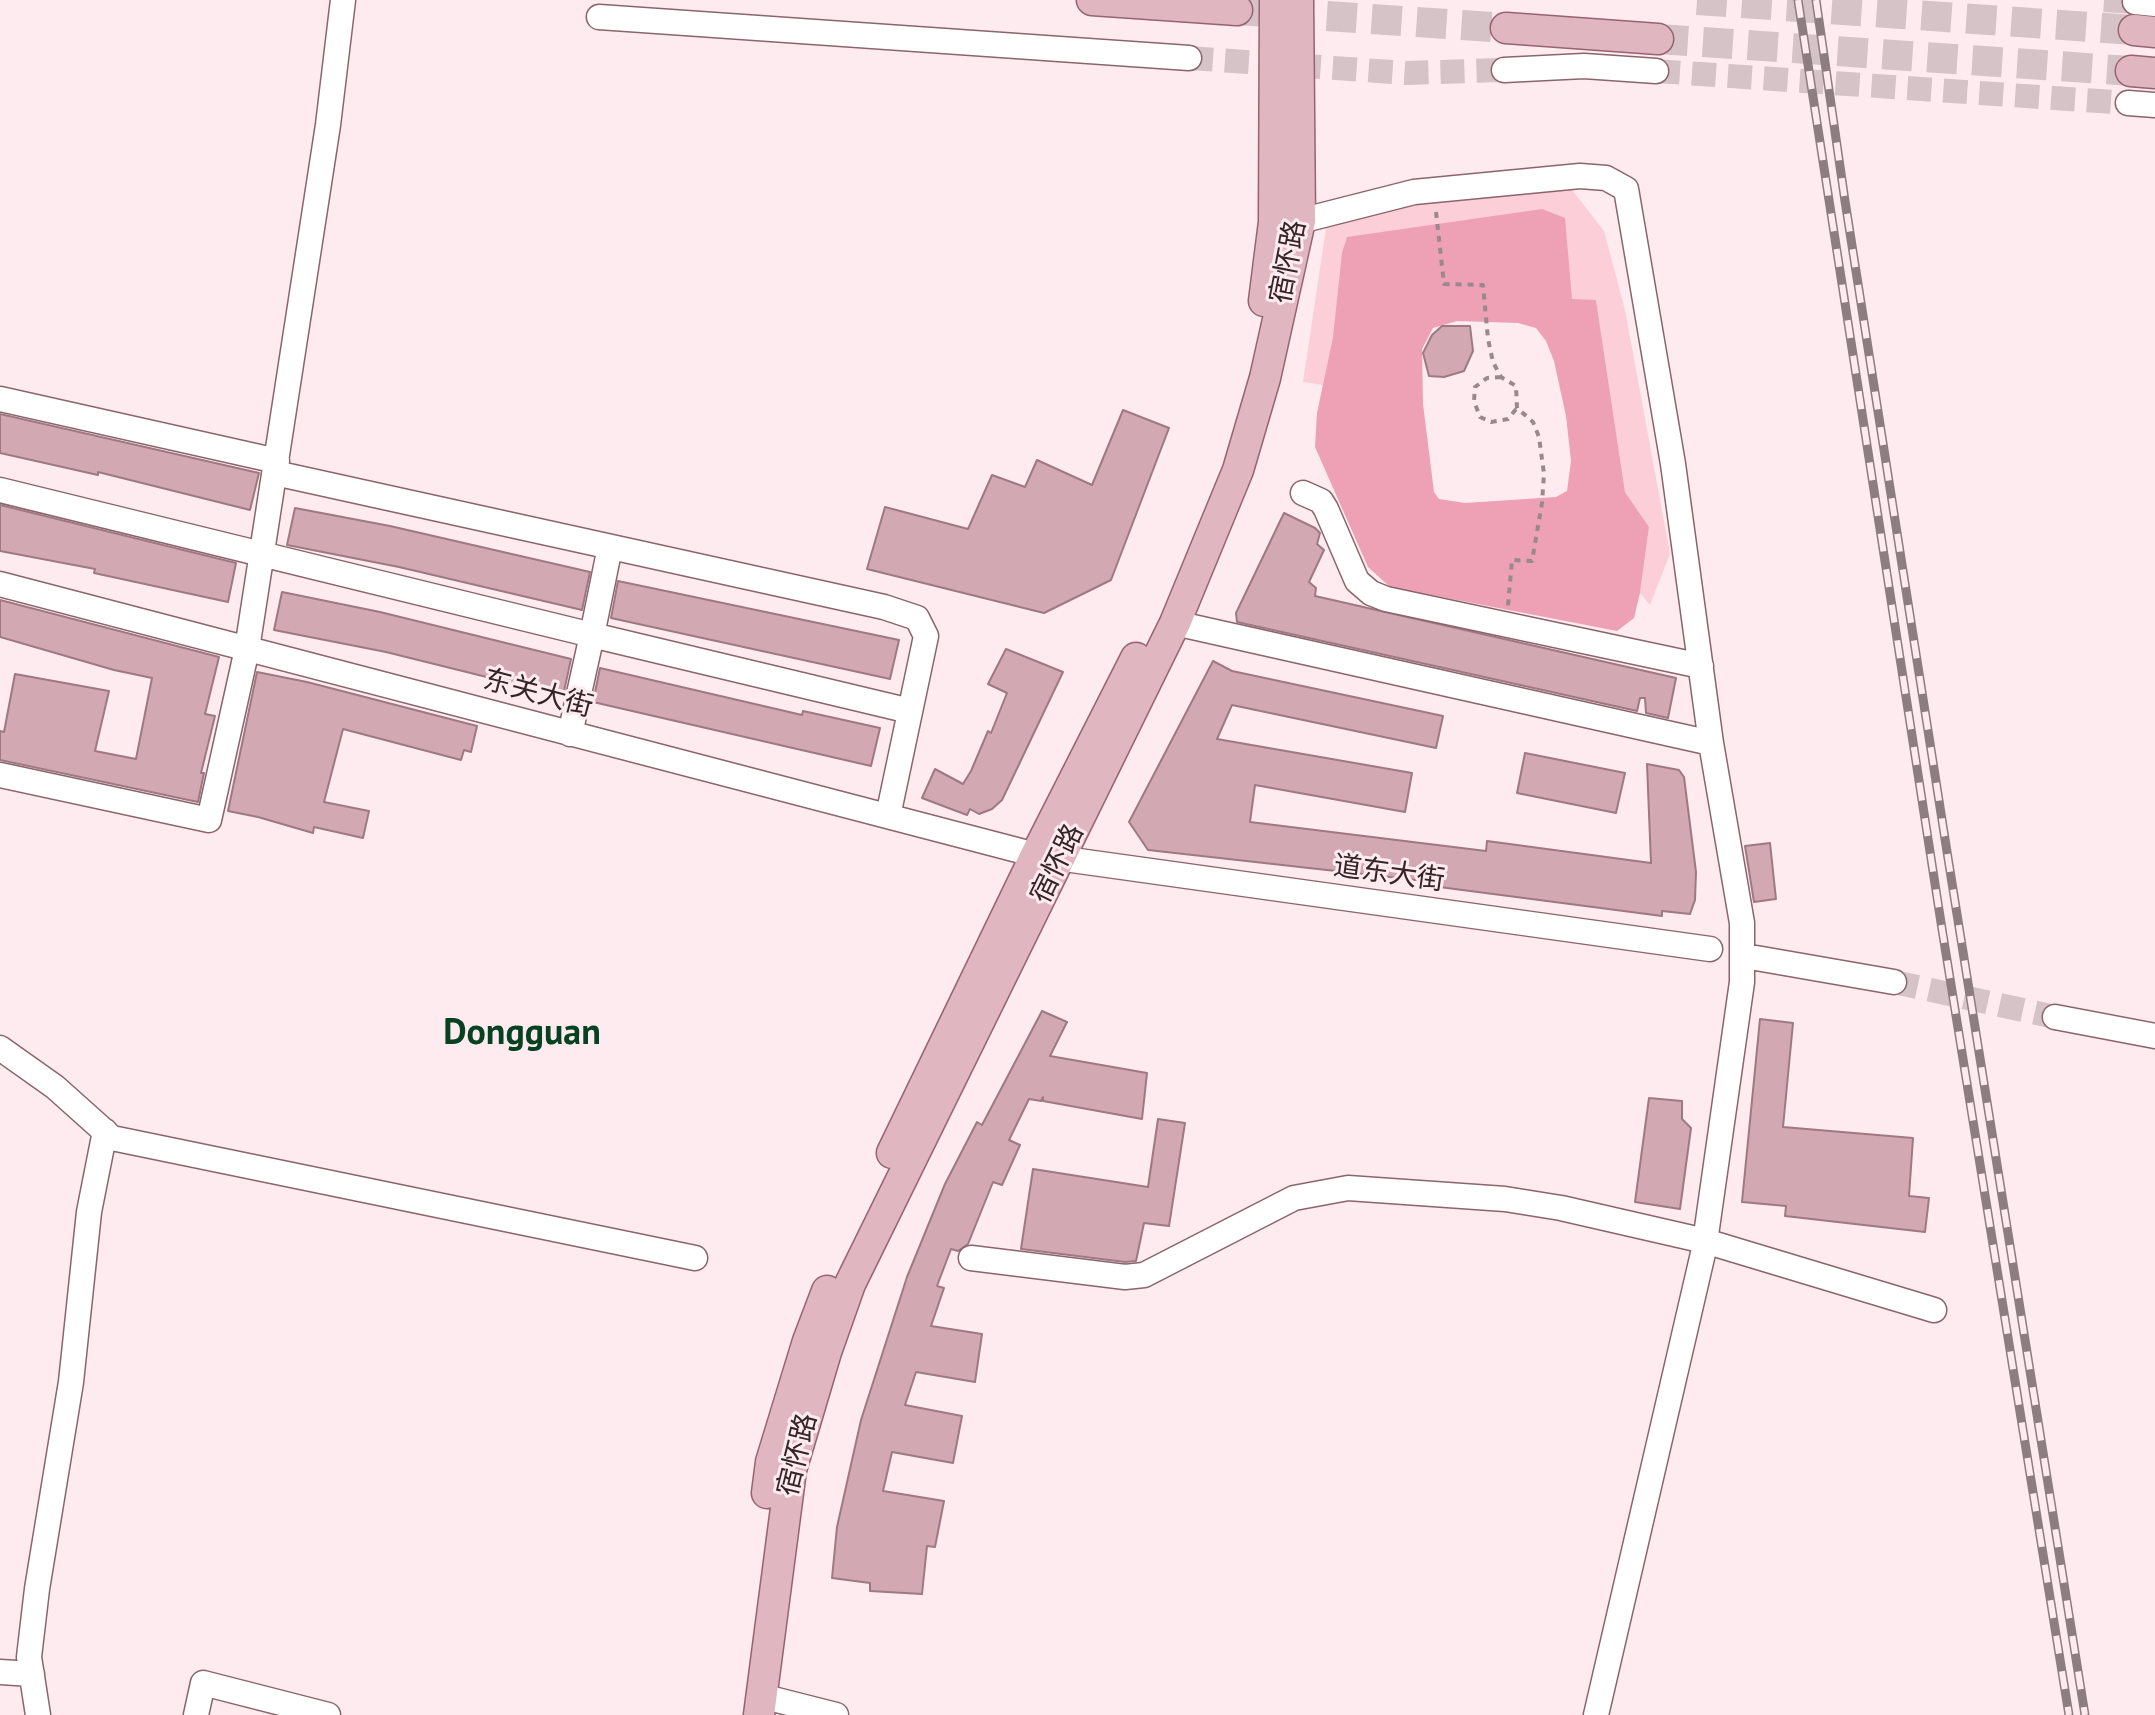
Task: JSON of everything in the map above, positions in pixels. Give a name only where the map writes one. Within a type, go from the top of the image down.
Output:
[{"type":"main road","points":[[1092,0],[1237,10]]},
{"type":"main road","name":"宿怀路","points":[[753,1709],[791,1470],[850,1284],[1162,607],[1220,460],[1251,363],[1264,305],[1274,222],[1275,0]]},
{"type":"main road","name":"宿怀路","points":[[1048,857],[1175,623],[1238,470],[1265,378],[1300,221],[1298,0]]},
{"type":"main road","points":[[1506,28],[1658,39]]},
{"type":"street","points":[[0,775],[209,820],[247,649],[326,140],[343,0]]},
{"type":"street","points":[[599,17],[1189,58]]},
{"type":"street","points":[[1504,70],[1584,66],[1656,71]]},
{"type":"street","points":[[2128,103],[2155,105]]},
{"type":"street","points":[[1300,221],[1414,192],[1566,177],[1606,178],[1626,189],[1673,464],[1711,743],[1742,923],[1742,982],[1705,1241],[1596,1715]]},
{"type":"street","points":[[0,399],[610,547],[884,607],[917,618],[926,636],[888,816]]},
{"type":"street","points":[[0,490],[910,711]]},
{"type":"street","points":[[1303,493],[1321,501],[1357,581],[1371,593],[1701,666]]},
{"type":"street","points":[[570,734],[610,547]]},
{"type":"street","name":"东关大街","points":[[0,584],[1048,857]]},
{"type":"street","points":[[1175,623],[1711,743]]},
{"type":"street","name":"道东大街","points":[[1048,857],[1710,949]]},
{"type":"street","points":[[1756,958],[1894,982]]},
{"type":"street","points":[[2055,1017],[2155,1036]]},
{"type":"street","points":[[0,1048],[55,1087],[112,1138],[695,1258]]},
{"type":"street","points":[[38,1715],[29,1657],[71,1382],[89,1212],[105,1131]]},
{"type":"street","points":[[971,1258],[1125,1277],[1144,1275],[1294,1198],[1348,1188],[1505,1199],[1561,1208],[1705,1241],[1934,1310]]},
{"type":"street","points":[[0,1672],[32,1674]]},
{"type":"street","points":[[196,1715],[203,1683],[328,1715]]},
{"type":"street","points":[[753,1709],[836,1715]]},
{"type":"path","points":[[1436,218],[1444,284],[1483,285],[1493,362],[1501,377],[1516,386],[1517,408],[1508,419],[1491,422],[1480,417],[1474,401],[1475,387],[1487,378],[1501,377]]},
{"type":"path","points":[[1507,615],[1512,560],[1532,561],[1544,474],[1539,437],[1533,422],[1517,408]]},
{"type":"shaded area","points":[[1569,186],[1604,231],[1625,310],[1670,554],[1650,605],[1640,593],[1649,527],[1625,492],[1596,300],[1333,337],[1323,385],[1303,382],[1327,222],[1381,205]]},
{"type":"shaded area","points":[[1542,209],[1565,218],[1572,299],[1596,300],[1625,492],[1649,527],[1634,618],[1617,631],[1390,587],[1368,567],[1315,447],[1317,413],[1333,337],[1342,253],[1347,237]],"holes":[[[1457,321],[1518,323],[1536,328],[1546,341],[1554,361],[1566,416],[1571,461],[1567,491],[1556,497],[1465,503],[1439,499],[1434,492],[1423,404],[1422,349],[1433,328]]]},
{"type":"building","points":[[1442,326],[1470,326],[1473,351],[1464,371],[1444,377],[1429,376],[1423,353],[1432,335]]},
{"type":"building","points":[[1123,410],[1169,428],[1111,580],[1044,613],[867,569],[885,507],[968,529],[992,475],[1025,487],[1037,460],[1092,485]]},
{"type":"building","points":[[0,414],[259,473],[250,510],[98,472],[98,475],[0,453]]},
{"type":"building","points":[[0,505],[236,563],[228,602],[94,573],[95,569],[0,551]]},
{"type":"building","points":[[295,508],[390,526],[590,572],[582,610],[399,567],[287,545]]},
{"type":"building","points":[[1284,513],[1320,533],[1317,544],[1324,550],[1309,582],[1316,588],[1315,596],[1676,678],[1668,718],[1646,713],[1645,698],[1640,698],[1637,711],[1237,622],[1236,613]]},
{"type":"building","points":[[618,581],[899,640],[890,679],[611,618]]},
{"type":"building","points":[[282,592],[380,612],[571,659],[563,696],[386,652],[274,630]]},
{"type":"building","points":[[0,600],[219,657],[205,714],[215,716],[201,773],[204,773],[198,802],[0,760],[0,731],[4,732],[15,674],[109,691],[95,751],[136,759],[152,678],[0,637]]},
{"type":"building","points":[[1006,649],[1063,672],[1002,800],[992,809],[979,814],[970,809],[967,815],[922,798],[935,769],[963,784],[971,771],[1007,693],[988,684]]},
{"type":"building","points":[[1213,661],[1232,671],[1443,716],[1436,748],[1232,705],[1217,739],[1412,773],[1405,812],[1255,785],[1250,822],[1486,851],[1487,841],[1651,863],[1647,764],[1679,770],[1684,777],[1696,872],[1695,900],[1690,914],[1662,911],[1662,916],[1424,885],[1425,881],[1148,850],[1129,822]]},
{"type":"building","points":[[600,668],[802,715],[803,711],[880,728],[871,766],[593,702]]},
{"type":"building","points":[[257,672],[477,726],[471,752],[464,750],[461,760],[343,729],[324,802],[369,811],[363,838],[314,827],[313,833],[228,811]]},
{"type":"building","points":[[1525,753],[1625,773],[1616,813],[1517,793]]},
{"type":"building","points":[[1770,843],[1776,899],[1754,902],[1745,846]]},
{"type":"building","points":[[1042,1011],[1067,1022],[1050,1056],[1147,1073],[1142,1119],[1043,1101],[1043,1097],[1041,1101],[1029,1099],[1009,1140],[1020,1145],[1002,1185],[993,1182],[968,1244],[958,1251],[951,1249],[937,1286],[944,1288],[931,1326],[982,1334],[975,1382],[916,1372],[905,1405],[962,1416],[953,1463],[892,1452],[883,1491],[944,1501],[935,1547],[927,1546],[922,1594],[870,1591],[870,1583],[832,1578],[837,1527],[861,1420],[907,1277],[945,1184],[977,1122],[982,1125]]},
{"type":"building","points":[[1760,1019],[1793,1023],[1783,1127],[1913,1138],[1909,1196],[1929,1198],[1925,1232],[1785,1216],[1786,1206],[1742,1202]]},
{"type":"building","points":[[1649,1098],[1682,1101],[1682,1119],[1691,1128],[1680,1209],[1635,1202]]},
{"type":"building","points":[[1158,1119],[1185,1123],[1169,1226],[1144,1223],[1136,1261],[1021,1249],[1033,1169],[1148,1187]]},
{"type":"tunnel","points":[[1697,0],[2134,30]]},
{"type":"tunnel","points":[[2104,0],[2135,2]]},
{"type":"tunnel","points":[[1237,10],[1506,28]]},
{"type":"tunnel","points":[[1658,39],[2131,71]]},
{"type":"tunnel","points":[[1189,58],[1407,73],[1504,70]]},
{"type":"tunnel","points":[[1656,71],[2128,103]]},
{"type":"tunnel","points":[[1894,982],[2055,1017]]},
{"type":"railway","points":[[1798,0],[1942,929],[2069,1715]]},
{"type":"railway","points":[[1816,0],[1948,858],[2085,1715]]},
{"type":"district","name":"Dongguan","points":[[522,1034]]}]
